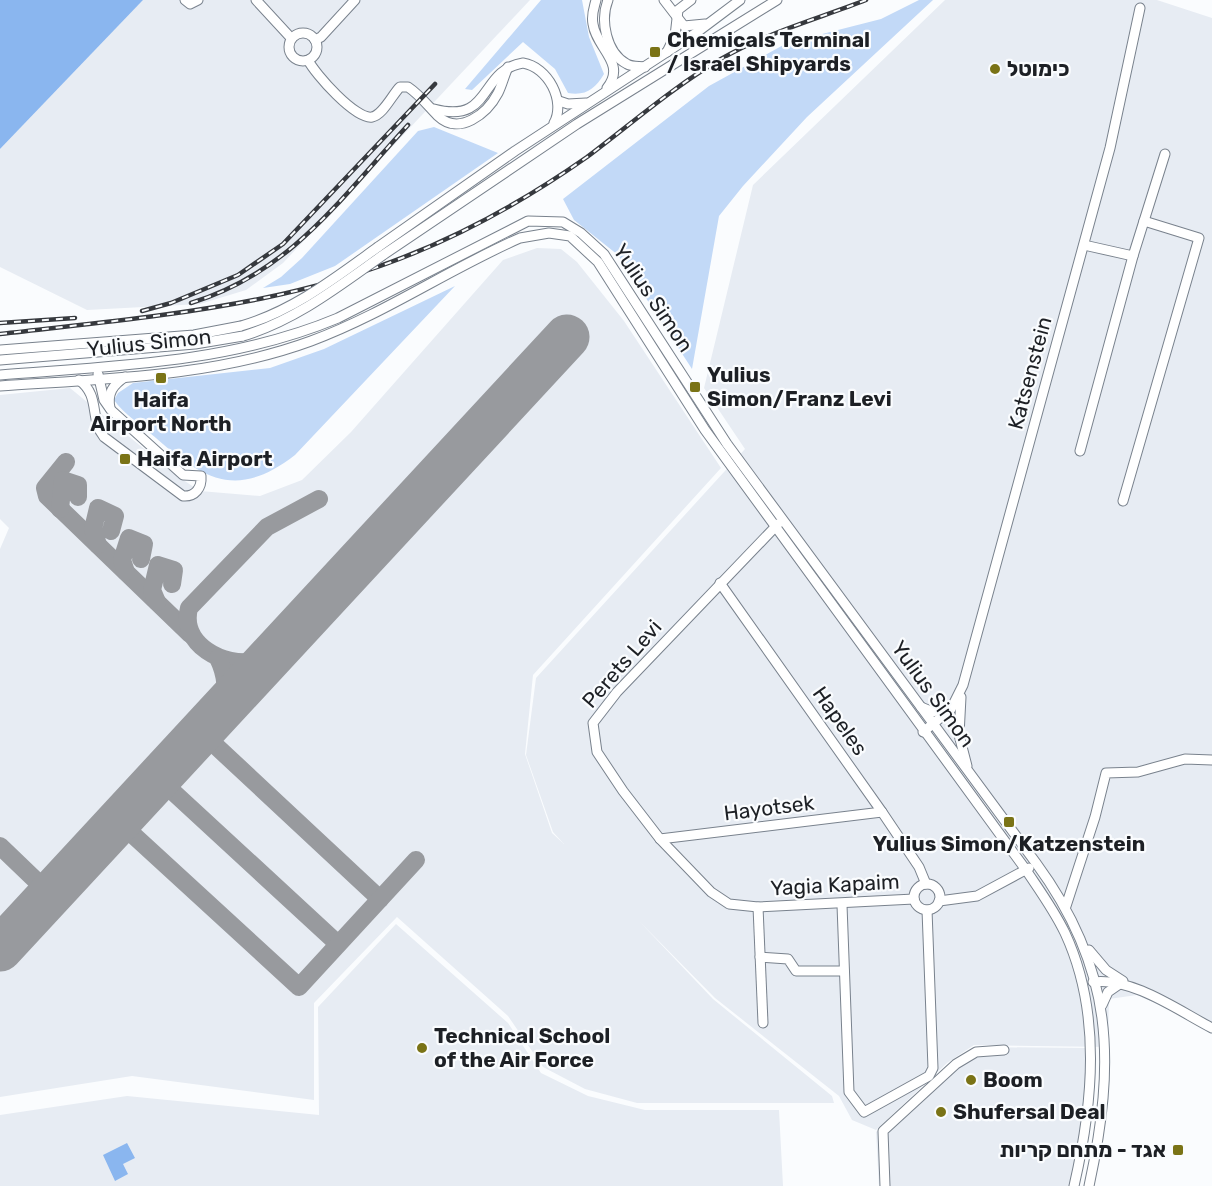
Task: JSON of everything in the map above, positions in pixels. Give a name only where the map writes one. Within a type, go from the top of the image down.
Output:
[{"type":"street","points":[[185,0],[190,4],[198,0]]},
{"type":"street","points":[[256,0],[291,38]]},
{"type":"street","points":[[596,0],[593,24],[614,67],[614,76],[602,94]]},
{"type":"street","points":[[608,0],[603,24],[608,40],[623,62],[630,66],[645,67]]},
{"type":"street","points":[[664,0],[677,14],[678,20],[687,27],[710,23]]},
{"type":"street","points":[[665,54],[675,36],[677,14],[691,0]]},
{"type":"street","points":[[381,251],[553,126],[665,54],[740,0]]},
{"type":"street","points":[[0,360],[195,344],[242,331],[301,301],[772,0]]},
{"type":"street","points":[[761,8],[777,0]]},
{"type":"street","points":[[315,40],[321,37],[352,1]]},
{"type":"street","name":"Katsenstein","points":[[923,732],[934,724],[954,702],[963,685],[1110,148],[1140,8]]},
{"type":"street","points":[[304,32],[315,40],[315,54],[309,60],[299,60],[291,56],[288,46],[291,38],[304,32]]},
{"type":"street","points":[[309,60],[312,68],[333,91],[361,116],[372,117],[380,113],[400,87],[408,87],[434,109],[438,116],[452,123],[470,122],[497,94],[508,67],[523,63],[531,64],[546,78],[559,101],[558,116],[553,126]]},
{"type":"street","points":[[559,101],[567,104],[589,102]]},
{"type":"street","points":[[1080,451],[1133,256],[1165,154]]},
{"type":"street","name":"Yulius Simon","points":[[0,375],[224,352],[297,334],[338,318],[520,224],[540,220],[563,222],[581,233],[604,254],[706,413],[1036,863],[1065,906],[1083,941],[1097,981],[1102,1013],[1106,1080],[1089,1186]]},
{"type":"street","points":[[1124,501],[1199,238],[1144,221]]},
{"type":"street","name":"Yulius Simon","points":[[0,386],[100,379],[227,364],[294,347],[343,328],[520,238],[536,234],[561,234],[577,240],[598,262],[705,430],[923,732],[1026,870],[1066,935],[1082,984],[1088,1015],[1091,1076],[1089,1103],[1074,1186]]},
{"type":"street","points":[[1084,245],[1133,256]]},
{"type":"street","points":[[0,350],[242,331]]},
{"type":"street","points":[[79,381],[93,394],[96,423],[104,437],[183,496],[192,496],[196,493],[201,477],[183,476],[111,410],[104,400],[100,379],[93,367]]},
{"type":"street","points":[[111,410],[110,392],[116,383],[126,376]]},
{"type":"street","points":[[762,540],[767,525],[763,510]]},
{"type":"street","name":"Perets Levi","points":[[758,907],[729,904],[711,892],[660,839],[597,752],[593,723],[617,692],[784,518]]},
{"type":"street","points":[[762,540],[775,535],[784,539]]},
{"type":"street","name":"Hapeles","points":[[720,583],[882,812],[919,867],[926,884]]},
{"type":"street","points":[[963,685],[958,713],[958,735],[971,776]]},
{"type":"street","points":[[920,706],[936,711],[954,702]]},
{"type":"street","points":[[1065,906],[1095,817],[1106,773],[1138,772],[1185,759],[1212,760]]},
{"type":"street","name":"Hayotsek","points":[[660,839],[882,812]]},
{"type":"street","points":[[939,901],[937,889],[926,884],[918,887],[914,899],[919,906],[927,909],[934,907],[939,901],[977,896],[1006,882],[1036,863]]},
{"type":"street","points":[[1006,882],[1023,880],[1036,885]]},
{"type":"street","name":"Yagia Kapaim","points":[[758,907],[842,905],[914,899]]},
{"type":"street","points":[[842,905],[849,1092],[864,1112],[929,1076],[933,1068],[927,909]]},
{"type":"street","points":[[758,907],[763,1023]]},
{"type":"street","points":[[1083,941],[1106,970],[1126,984],[1212,1028]]},
{"type":"street","points":[[760,957],[788,959],[796,971],[844,971]]},
{"type":"street","points":[[1082,984],[1097,981],[1126,984]]},
{"type":"street","points":[[1102,1013],[1105,995],[1126,984]]},
{"type":"street","points":[[885,1186],[883,1131],[956,1064],[976,1052],[1005,1050]]},
{"type":"shaded area","points":[[143,0],[530,0],[283,263],[246,290],[200,304],[87,310],[0,267],[0,149]]},
{"type":"shaded area","points":[[541,0],[582,0],[589,37],[604,74],[597,84],[585,92],[568,93],[555,69],[523,42],[472,90],[465,89]]},
{"type":"shaded area","points":[[919,0],[933,0],[807,117],[743,186],[719,216],[692,369],[618,255],[574,220],[563,199],[709,86],[787,43],[881,19]]},
{"type":"shaded area","points":[[945,0],[1157,0],[1212,18],[1212,1028],[1137,995],[1109,999],[1108,1047],[974,1045],[947,1063],[876,1130],[852,1120],[839,1096],[715,998],[639,921],[713,999],[832,1096],[834,1103],[637,1103],[585,1089],[543,1067],[508,1016],[397,917],[314,1003],[314,1100],[132,1076],[0,1097],[0,549],[9,528],[0,519],[0,395],[70,388],[177,476],[200,491],[260,496],[302,480],[351,432],[503,260],[537,248],[561,249],[577,262],[624,321],[721,468],[533,675],[525,754],[552,833],[564,844],[553,832],[526,755],[536,678],[745,449],[704,388],[753,185]]},
{"type":"shaded area","points":[[434,127],[498,153],[335,266],[290,284],[263,288],[281,277],[302,258],[418,131]]},
{"type":"shaded area","points":[[455,286],[295,455],[275,469],[256,477],[239,480],[222,479],[206,474],[174,453],[128,415],[114,400],[118,393],[133,383],[270,368],[324,349]]},
{"type":"shaded area","name":"Technical School of the Air Force","points":[[396,924],[508,1023],[541,1073],[588,1096],[645,1110],[779,1110],[783,1186],[0,1186],[0,1115],[127,1096],[319,1115],[318,1007]]},
{"type":"shaded area","points":[[976,1047],[1087,1048],[1087,1103],[1070,1186],[879,1186],[876,1132],[949,1065]]},
{"type":"water","points":[[0,0],[143,0],[0,149]]},
{"type":"water","points":[[127,1143],[135,1158],[123,1164],[128,1174],[115,1181],[103,1155]]},
{"type":"taxiway","points":[[66,462],[45,488],[47,496],[190,634]]},
{"type":"taxiway","points":[[60,509],[63,480],[78,485],[78,497]]},
{"type":"taxiway","points":[[273,654],[258,660],[243,662],[230,661],[207,651],[191,632],[188,621],[189,608],[267,527],[319,499]]},
{"type":"taxiway","points":[[98,545],[93,529],[98,508],[115,516],[111,531]]},
{"type":"taxiway","points":[[126,572],[122,560],[129,538],[144,544],[141,559]]},
{"type":"taxiway","points":[[157,602],[152,590],[158,565],[174,570],[172,584]]},
{"type":"taxiway","points":[[218,658],[225,684],[222,709]]},
{"type":"taxiway","points":[[201,732],[380,899]]},
{"type":"taxiway","points":[[158,778],[338,944]]},
{"type":"taxiway","points":[[118,821],[299,987],[416,860]]},
{"type":"taxiway","points":[[0,846],[50,894]]},
{"type":"runway","points":[[0,949],[567,337]]},
{"type":"railway","points":[[0,334],[235,304],[292,292],[405,257],[477,224],[541,187],[587,157],[686,81],[721,59],[774,34],[866,0]]},
{"type":"railway","points":[[142,311],[171,303],[238,275],[283,244],[435,84]]},
{"type":"railway","points":[[191,303],[258,273],[286,253],[336,206],[408,125]]},
{"type":"railway","points":[[0,323],[75,318]]},
{"type":"place","name":"Chemicals Terminal / Israel Shipyards","points":[[655,52]]},
{"type":"place","name":"כימוטל","points":[[995,69]]},
{"type":"place","name":"Haifa Airport North","points":[[161,378]]},
{"type":"place","name":"Yulius Simon/Franz Levi","points":[[695,387]]},
{"type":"place","name":"Haifa Airport","points":[[125,459]]},
{"type":"place","name":"Yulius Simon/Katzenstein","points":[[1009,822]]},
{"type":"place","name":"Technical School of the Air Force","points":[[422,1048]]},
{"type":"place","name":"Boom","points":[[971,1080]]},
{"type":"place","name":"Shufersal Deal","points":[[941,1112]]},
{"type":"place","name":"אגד - מתחם קריות","points":[[1178,1150]]}]
